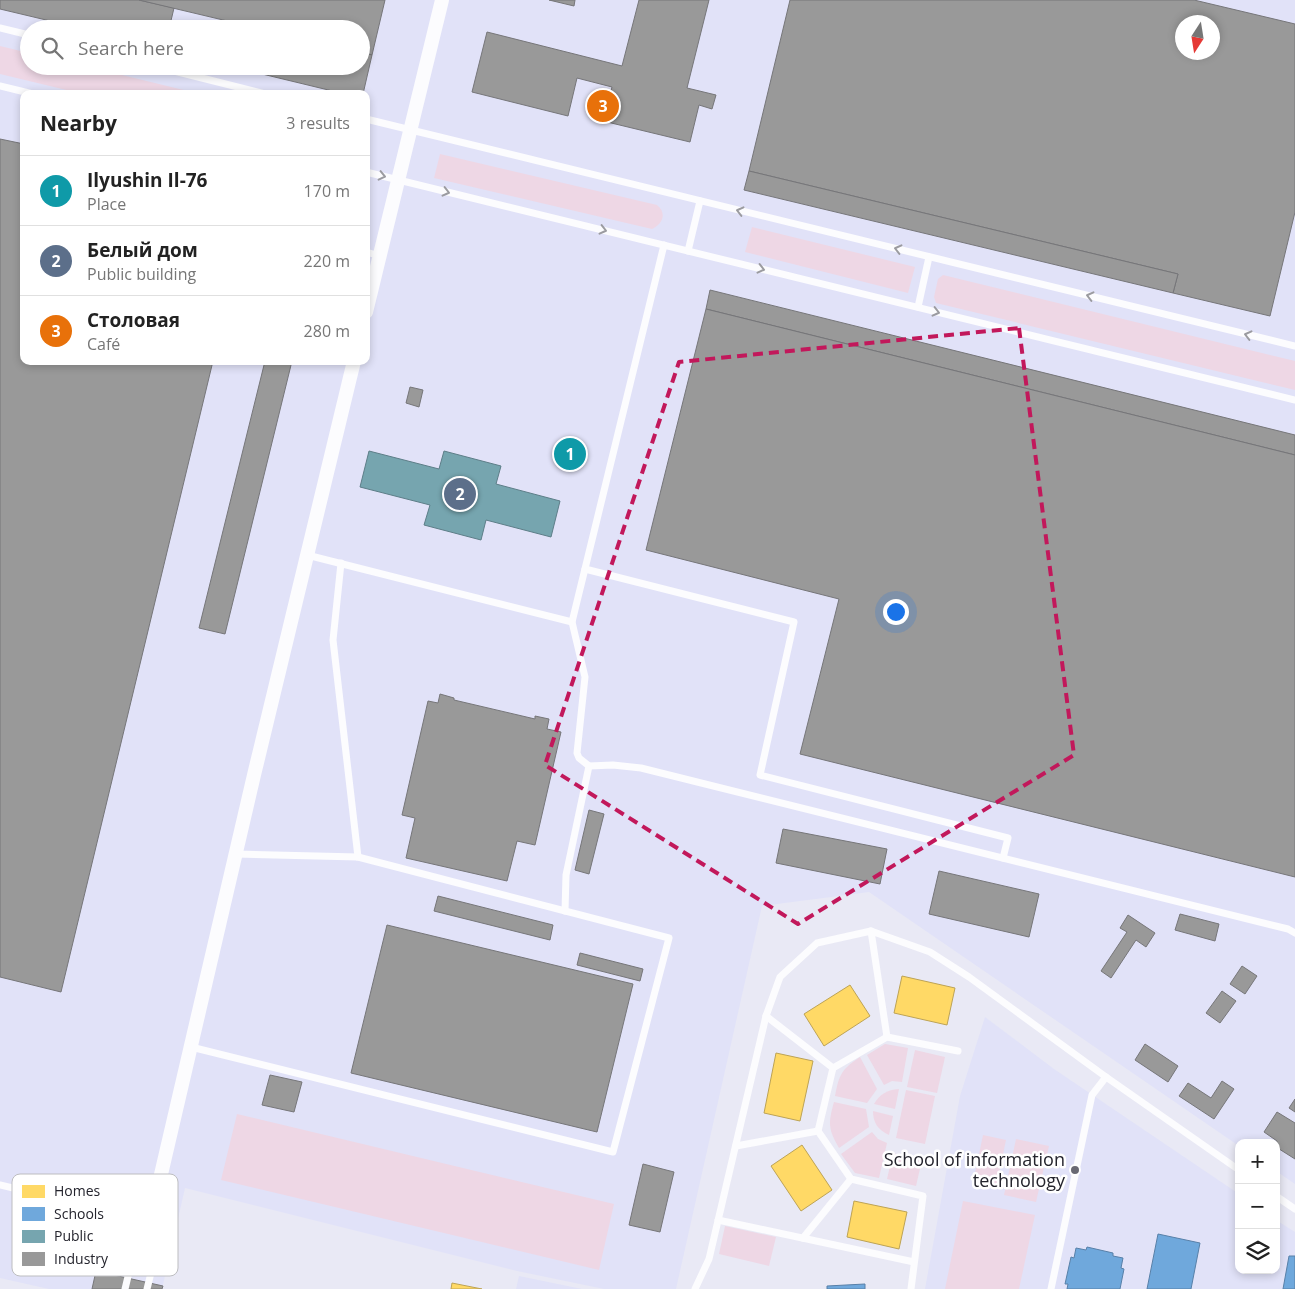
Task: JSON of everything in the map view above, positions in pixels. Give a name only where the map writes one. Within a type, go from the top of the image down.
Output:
[{"type":"street","points":[[370,283],[373,254],[398,180],[442,0]]},
{"type":"street","points":[[161,1174],[353,365]]},
{"type":"lane","points":[[0,28],[20,33]]},
{"type":"lane","points":[[189,75],[248,90]]},
{"type":"lane","points":[[0,86],[20,91]]},
{"type":"lane","points":[[370,120],[1295,346]]},
{"type":"lane","points":[[370,173],[1295,400]]},
{"type":"lane","points":[[688,251],[700,201]]},
{"type":"lane","points":[[664,245],[572,622],[585,677],[577,753],[579,758],[589,766],[613,764],[641,768],[1288,929],[1295,934]]},
{"type":"lane","points":[[918,307],[929,257]]},
{"type":"lane","points":[[307,555],[572,622]]},
{"type":"lane","points":[[341,563],[333,640],[358,857]]},
{"type":"lane","points":[[585,569],[794,622],[760,775],[1008,838],[1003,858]]},
{"type":"lane","points":[[565,911],[566,875],[589,766]]},
{"type":"lane","points":[[191,1047],[613,1152],[669,938],[358,857],[236,854]]},
{"type":"lane","points":[[870,931],[887,1037]]},
{"type":"lane","points":[[696,1289],[709,1259],[766,1016],[780,978],[817,943],[870,931],[930,952],[969,977],[1106,1077],[1235,1167]]},
{"type":"lane","points":[[766,1016],[833,1068]]},
{"type":"lane","points":[[911,1289],[923,1196],[851,1180],[818,1131],[833,1068],[887,1037],[958,1051]]},
{"type":"lane","points":[[1051,1289],[1092,1095],[1106,1077]]},
{"type":"lane","points":[[736,1146],[818,1131]]},
{"type":"lane","points":[[803,1238],[851,1180]]},
{"type":"lane","points":[[1280,1199],[1295,1209]]},
{"type":"lane","points":[[718,1220],[914,1262]]},
{"type":"lane","points":[[125,1289],[128,1276]]},
{"type":"lane","points":[[147,1289],[150,1276]]},
{"type":"highlighted area","points":[[1019,328],[1074,755],[798,924],[545,765],[679,362]]},
{"type":"shaded area","points":[[0,0],[1295,0],[1295,1184],[1280,1174],[1280,1139],[1235,1139],[1235,1143],[869,892],[762,906],[676,1289],[604,1289],[517,1271],[185,1188],[178,1219],[178,1174],[12,1174],[12,1276],[165,1276],[162,1289],[49,1289],[0,1278]]},
{"type":"shaded area","points":[[0,46],[20,51],[20,75],[122,75],[184,90],[66,90],[0,74]]},
{"type":"shaded area","points":[[440,154],[657,205],[663,215],[659,224],[652,229],[434,178]]},
{"type":"shaded area","points":[[752,227],[915,267],[908,293],[745,252]]},
{"type":"shaded area","points":[[943,275],[1295,361],[1295,390],[936,303],[934,297],[938,279]]},
{"type":"shaded area","name":"School of information technology","points":[[985,1017],[1054,1069],[1235,1191],[1235,1274],[1280,1274],[1280,1223],[1295,1232],[1295,1289],[925,1289],[960,1096]]},
{"type":"shaded area","points":[[885,1044],[908,1048],[902,1082],[892,1081],[884,1085],[867,1055]]},
{"type":"shaded area","points":[[915,1050],[945,1057],[937,1093],[907,1087]]},
{"type":"shaded area","points":[[860,1057],[877,1089],[867,1103],[835,1096],[842,1073]]},
{"type":"shaded area","points":[[899,1089],[895,1109],[874,1104],[884,1093]]},
{"type":"shaded area","points":[[906,1090],[935,1096],[925,1144],[896,1138]]},
{"type":"shaded area","points":[[834,1102],[866,1109],[869,1127],[839,1148],[830,1126]]},
{"type":"shaded area","points":[[873,1111],[893,1116],[889,1135],[877,1126]]},
{"type":"shaded area","points":[[237,1114],[614,1204],[599,1270],[221,1180]]},
{"type":"shaded area","points":[[872,1132],[878,1139],[887,1143],[879,1178],[855,1173],[841,1154]]},
{"type":"shaded area","points":[[983,1135],[1006,1140],[996,1188],[973,1183]]},
{"type":"shaded area","points":[[1016,1139],[1049,1146],[1036,1202],[1004,1195]]},
{"type":"shaded area","points":[[893,1153],[922,1160],[916,1186],[887,1179]]},
{"type":"shaded area","points":[[963,1201],[1035,1215],[1019,1289],[945,1289]]},
{"type":"shaded area","points":[[725,1226],[776,1237],[769,1266],[719,1254]]},
{"type":"shaded area","points":[[519,1276],[582,1289],[516,1289]]},
{"type":"building: Homes","points":[[902,976],[955,988],[947,1025],[894,1013]]},
{"type":"building: Homes","points":[[850,985],[870,1016],[824,1046],[804,1014]]},
{"type":"building: Homes","points":[[776,1053],[813,1061],[800,1121],[764,1113]]},
{"type":"building: Homes","points":[[802,1145],[832,1190],[801,1211],[771,1166]]},
{"type":"building: Homes","points":[[854,1201],[907,1212],[899,1249],[847,1237]]},
{"type":"building: Homes","points":[[452,1283],[482,1289],[451,1289]]},
{"type":"building: Schools","points":[[1158,1234],[1200,1243],[1191,1289],[1147,1289]]},
{"type":"building: Schools","points":[[1087,1247],[1113,1253],[1113,1256],[1123,1258],[1121,1268],[1124,1269],[1120,1289],[1067,1289],[1068,1284],[1065,1284],[1071,1257],[1074,1258],[1076,1248],[1086,1250]]},
{"type":"building: Schools","points":[[1289,1256],[1295,1256],[1295,1289],[1283,1289]]},
{"type":"building: Schools","points":[[865,1284],[865,1289],[827,1289],[827,1286]]},
{"type":"building: Public","points":[[369,451],[439,469],[444,451],[501,466],[496,484],[560,501],[551,537],[486,520],[481,540],[424,525],[430,505],[360,487]]},
{"type":"building: Industry","points":[[0,0],[139,0],[174,8],[171,20],[46,20],[0,9]]},
{"type":"building: Industry","points":[[139,0],[385,0],[372,55],[370,54],[370,20],[223,20]]},
{"type":"building: Industry","points":[[549,0],[575,0],[574,6]]},
{"type":"building: Industry","points":[[639,0],[709,0],[687,88],[716,95],[712,109],[699,105],[690,142],[603,121],[612,87],[577,78],[568,116],[472,92],[487,32],[622,66]]},
{"type":"building: Industry","points":[[790,0],[1194,0],[1295,24],[1295,212],[1270,316],[1173,293],[1178,274],[749,171]]},
{"type":"building: Industry","points":[[266,75],[367,75],[364,90],[328,90]]},
{"type":"building: Industry","points":[[0,139],[20,143],[20,365],[212,365],[61,992],[0,977]]},
{"type":"building: Industry","points":[[749,171],[1178,274],[1173,293],[744,190]]},
{"type":"building: Industry","points":[[710,290],[1295,435],[1295,455],[706,309]]},
{"type":"building: Industry","points":[[706,309],[1295,455],[1295,877],[800,754],[839,599],[646,550]]},
{"type":"building: Industry","points":[[264,365],[291,365],[225,634],[199,628]]},
{"type":"building: Industry","points":[[410,387],[423,390],[419,407],[406,403]]},
{"type":"building: Industry","points":[[440,694],[454,698],[454,700],[535,719],[535,716],[549,719],[547,729],[561,732],[535,845],[517,841],[507,881],[406,858],[415,818],[402,815],[428,701],[438,703]]},
{"type":"building: Industry","points":[[589,810],[604,814],[589,874],[575,870]]},
{"type":"building: Industry","points":[[783,829],[887,849],[880,884],[776,863]]},
{"type":"building: Industry","points":[[939,871],[1039,894],[1029,937],[929,914]]},
{"type":"building: Industry","points":[[438,896],[553,925],[550,940],[434,911]]},
{"type":"building: Industry","points":[[1180,914],[1219,924],[1215,941],[1175,930]]},
{"type":"building: Industry","points":[[1128,915],[1155,933],[1146,947],[1136,940],[1111,978],[1101,971],[1127,932],[1120,928]]},
{"type":"building: Industry","points":[[387,925],[633,984],[597,1132],[351,1073]]},
{"type":"building: Industry","points":[[580,953],[643,969],[640,981],[577,965]]},
{"type":"building: Industry","points":[[1242,966],[1257,976],[1245,994],[1230,984]]},
{"type":"building: Industry","points":[[1222,991],[1236,1001],[1220,1023],[1206,1013]]},
{"type":"building: Industry","points":[[1145,1044],[1178,1066],[1168,1082],[1135,1060]]},
{"type":"building: Industry","points":[[270,1075],[302,1082],[294,1112],[262,1105]]},
{"type":"building: Industry","points":[[1222,1081],[1234,1089],[1214,1119],[1179,1096],[1188,1083],[1211,1098]]},
{"type":"building: Industry","points":[[1295,1099],[1295,1112],[1289,1108]]},
{"type":"building: Industry","points":[[1277,1112],[1295,1123],[1295,1159],[1280,1150],[1280,1139],[1274,1139],[1264,1132]]},
{"type":"building: Industry","points":[[643,1164],[674,1172],[660,1232],[629,1225]]},
{"type":"building: Industry","points":[[95,1276],[118,1276],[163,1286],[162,1289],[92,1289]]},
{"type":"place","name":"Столовая","points":[[603,106]]},
{"type":"place","name":"Ilyushin Il-76","points":[[570,454]]},
{"type":"place","name":"Белый дом","points":[[460,494]]},
{"type":"place","name":"School of information technology","points":[[1075,1170]]}]
